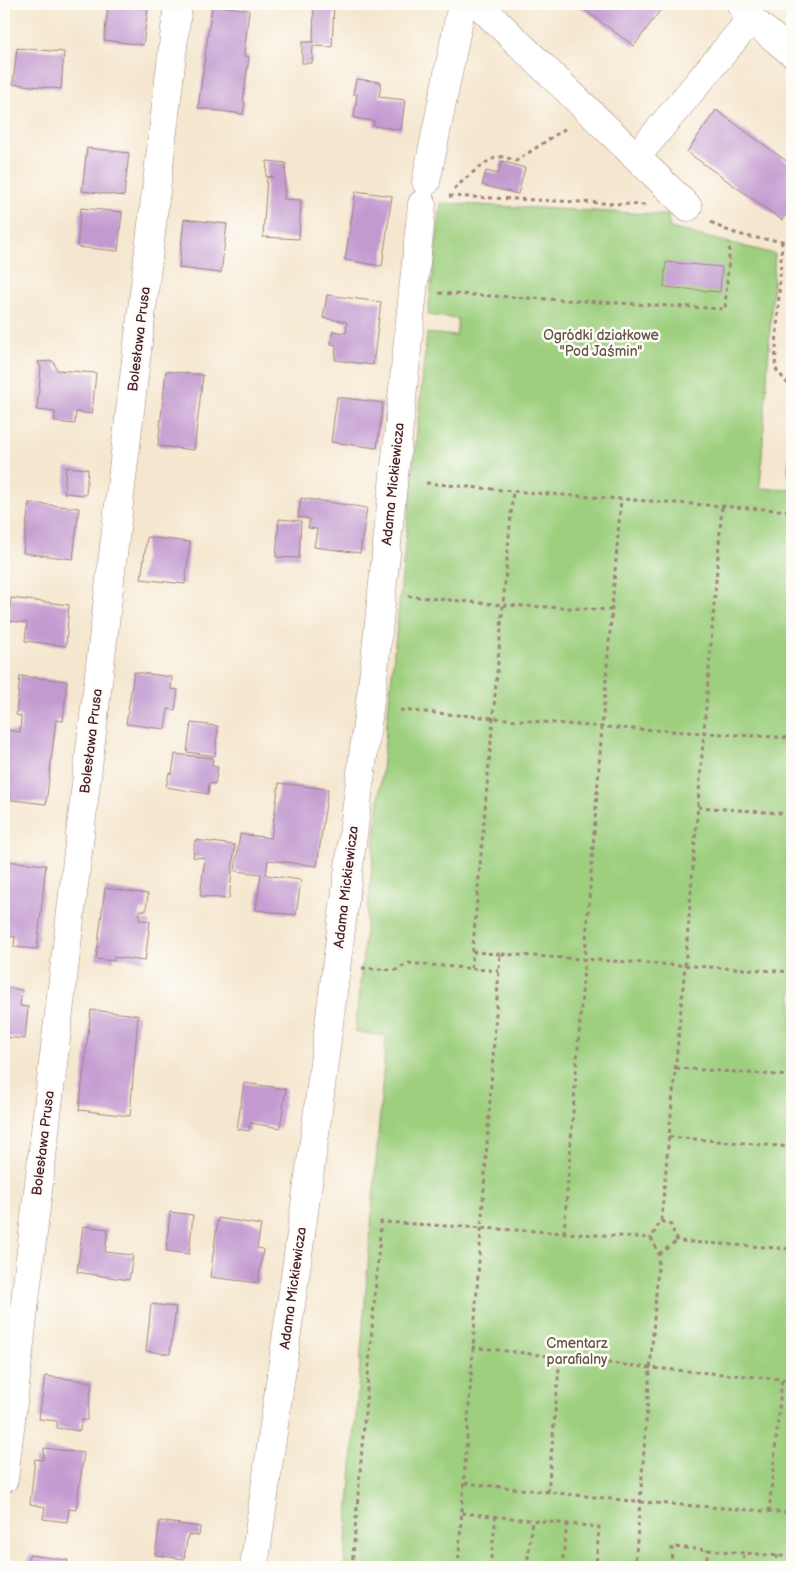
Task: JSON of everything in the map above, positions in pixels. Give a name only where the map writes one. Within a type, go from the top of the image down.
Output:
[{"type":"street","name":"Bolesława Prusa","points":[[4,1479],[178,4]]},
{"type":"street","name":"Adama Mickiewicza","points":[[254,1567],[315,1134],[374,670],[424,193],[462,4]]},
{"type":"street","points":[[478,4],[688,207]]},
{"type":"street","points":[[637,156],[745,12],[792,53]]},
{"type":"path","points":[[589,112],[516,161],[500,156],[480,167],[447,196],[688,207],[722,229],[750,237],[792,242]]},
{"type":"path","points":[[782,241],[775,368],[792,389]]},
{"type":"path","points":[[431,292],[725,309],[730,243]]},
{"type":"path","points":[[426,483],[792,511]]},
{"type":"path","points":[[471,968],[513,491]]},
{"type":"path","points":[[564,1233],[621,499]]},
{"type":"path","points":[[651,1238],[661,1221],[686,966],[722,506]]},
{"type":"path","points":[[405,595],[503,605],[612,610]]},
{"type":"path","points":[[400,710],[602,727],[792,738]]},
{"type":"path","points":[[698,806],[792,814]]},
{"type":"path","points":[[472,952],[792,972]]},
{"type":"path","points":[[458,1567],[500,954]]},
{"type":"path","points":[[360,968],[396,970],[409,963],[500,971]]},
{"type":"path","points":[[676,1068],[792,1076]]},
{"type":"path","points":[[669,1137],[792,1147]]},
{"type":"path","points":[[661,1221],[671,1226],[677,1241]]},
{"type":"path","points":[[352,1567],[381,1222],[651,1238]]},
{"type":"path","points":[[635,1567],[659,1254],[651,1238]]},
{"type":"path","points":[[659,1254],[677,1241],[792,1249]]},
{"type":"path","points":[[472,1347],[651,1368],[792,1380]]},
{"type":"path","points":[[548,1492],[560,1357]]},
{"type":"path","points":[[769,1512],[782,1380]]},
{"type":"path","points":[[465,1483],[641,1502],[792,1514]]},
{"type":"path","points":[[462,1513],[600,1527],[596,1567]]},
{"type":"path","points":[[490,1567],[496,1516]]},
{"type":"path","points":[[527,1567],[532,1520]]},
{"type":"path","points":[[562,1567],[567,1524]]},
{"type":"path","points":[[671,1567],[672,1547],[792,1557]]},
{"type":"path","points":[[706,1567],[708,1550]]},
{"type":"path","points":[[742,1567],[744,1552]]},
{"type":"path","points":[[776,1567],[777,1556]]},
{"type":"green space","name":"Cmentarz parafialny","points":[[441,203],[668,215],[670,228],[775,254],[760,488],[792,490],[792,1567],[344,1567],[386,1036],[355,1032],[427,333],[456,336],[458,319],[428,315]]},
{"type":"building","points":[[106,4],[129,4],[128,6],[148,9],[143,45],[104,40],[108,7],[106,7]]},
{"type":"building","points":[[314,4],[334,4],[332,47],[313,46],[312,63],[302,63],[302,42],[313,42]]},
{"type":"building","points":[[576,4],[663,4],[664,5],[634,46]]},
{"type":"building","points":[[776,4],[792,4],[792,15]]},
{"type":"building","points":[[212,5],[249,10],[244,56],[249,57],[243,114],[198,108]]},
{"type":"building","points":[[17,48],[64,52],[61,89],[13,84]]},
{"type":"building","points":[[356,79],[381,82],[379,97],[405,100],[401,130],[374,126],[374,121],[354,118],[357,94],[353,94]]},
{"type":"building","points":[[716,110],[792,165],[792,206],[782,220],[687,152]]},
{"type":"building","points":[[87,148],[129,153],[124,196],[82,191]]},
{"type":"building","points":[[267,161],[286,163],[284,199],[301,200],[299,239],[263,237]]},
{"type":"building","points":[[502,161],[525,168],[518,194],[482,185],[486,171],[498,174]]},
{"type":"building","points":[[356,191],[392,196],[382,266],[345,260]]},
{"type":"building","points":[[81,208],[122,212],[118,251],[77,247]]},
{"type":"building","points":[[184,219],[227,224],[221,273],[179,268]]},
{"type":"building","points":[[666,262],[722,267],[720,292],[664,287]]},
{"type":"building","points":[[327,295],[381,302],[373,365],[335,360],[336,345],[331,344],[333,331],[346,333],[347,322],[323,318]]},
{"type":"building","points":[[53,361],[57,370],[96,373],[92,414],[76,412],[75,424],[55,422],[55,412],[37,410],[41,368],[38,362]]},
{"type":"building","points":[[166,371],[203,375],[194,450],[158,446]]},
{"type":"building","points":[[337,397],[383,403],[377,448],[331,442]]},
{"type":"building","points":[[789,461],[792,461],[792,478],[788,477]]},
{"type":"building","points":[[66,467],[88,469],[86,495],[64,493]]},
{"type":"building","points":[[301,498],[367,508],[360,553],[314,547],[317,529],[308,528],[310,519],[298,517]]},
{"type":"building","points":[[29,503],[79,508],[73,559],[23,553]]},
{"type":"building","points":[[279,519],[301,521],[299,558],[276,557]]},
{"type":"building","points":[[147,537],[190,542],[185,584],[141,579]]},
{"type":"building","points":[[11,598],[69,605],[66,646],[25,641],[27,623],[9,621]]},
{"type":"building","points":[[134,672],[172,677],[171,689],[178,690],[175,710],[168,709],[165,729],[126,724]]},
{"type":"building","points":[[20,676],[67,681],[63,721],[56,720],[46,804],[4,799],[5,730],[20,732],[21,716],[16,715]]},
{"type":"building","points":[[191,723],[218,726],[215,756],[187,752]]},
{"type":"building","points":[[175,754],[213,758],[212,766],[218,767],[215,784],[209,783],[208,794],[166,787],[169,773],[172,774]]},
{"type":"building","points":[[279,783],[328,789],[317,866],[268,860],[266,875],[301,880],[296,915],[256,910],[261,874],[235,871],[240,834],[271,838]]},
{"type":"building","points":[[195,840],[235,845],[229,899],[200,896],[205,858],[193,857]]},
{"type":"building","points":[[4,861],[46,865],[37,949],[14,947],[15,937],[4,935]]},
{"type":"building","points":[[105,888],[148,894],[146,911],[140,910],[139,920],[150,921],[145,961],[114,957],[114,961],[96,959]]},
{"type":"building","points":[[4,987],[22,990],[20,1006],[28,1007],[25,1039],[4,1037]]},
{"type":"building","points":[[91,1010],[138,1015],[130,1116],[79,1110]]},
{"type":"building","points":[[244,1083],[286,1089],[280,1128],[250,1123],[249,1131],[237,1129]]},
{"type":"building","points":[[170,1212],[193,1215],[189,1254],[166,1251]]},
{"type":"building","points":[[218,1218],[261,1225],[257,1248],[263,1249],[258,1283],[210,1277]]},
{"type":"building","points":[[83,1226],[108,1229],[105,1252],[133,1255],[129,1280],[77,1272]]},
{"type":"building","points":[[151,1304],[176,1307],[170,1354],[146,1351]]},
{"type":"building","points":[[45,1376],[92,1382],[87,1420],[81,1420],[80,1431],[57,1428],[57,1421],[39,1419]]},
{"type":"building","points":[[44,1448],[84,1453],[76,1510],[69,1509],[67,1522],[43,1519],[45,1507],[30,1504],[35,1459],[43,1460]]},
{"type":"building","points":[[160,1521],[200,1527],[199,1536],[188,1535],[184,1559],[155,1555]]},
{"type":"building","points":[[29,1555],[68,1560],[67,1567],[27,1567]]},
{"type":"park label","name":"Ogródki działkowe \"Pod Jaśmin\"","points":[[601,344]]}]
